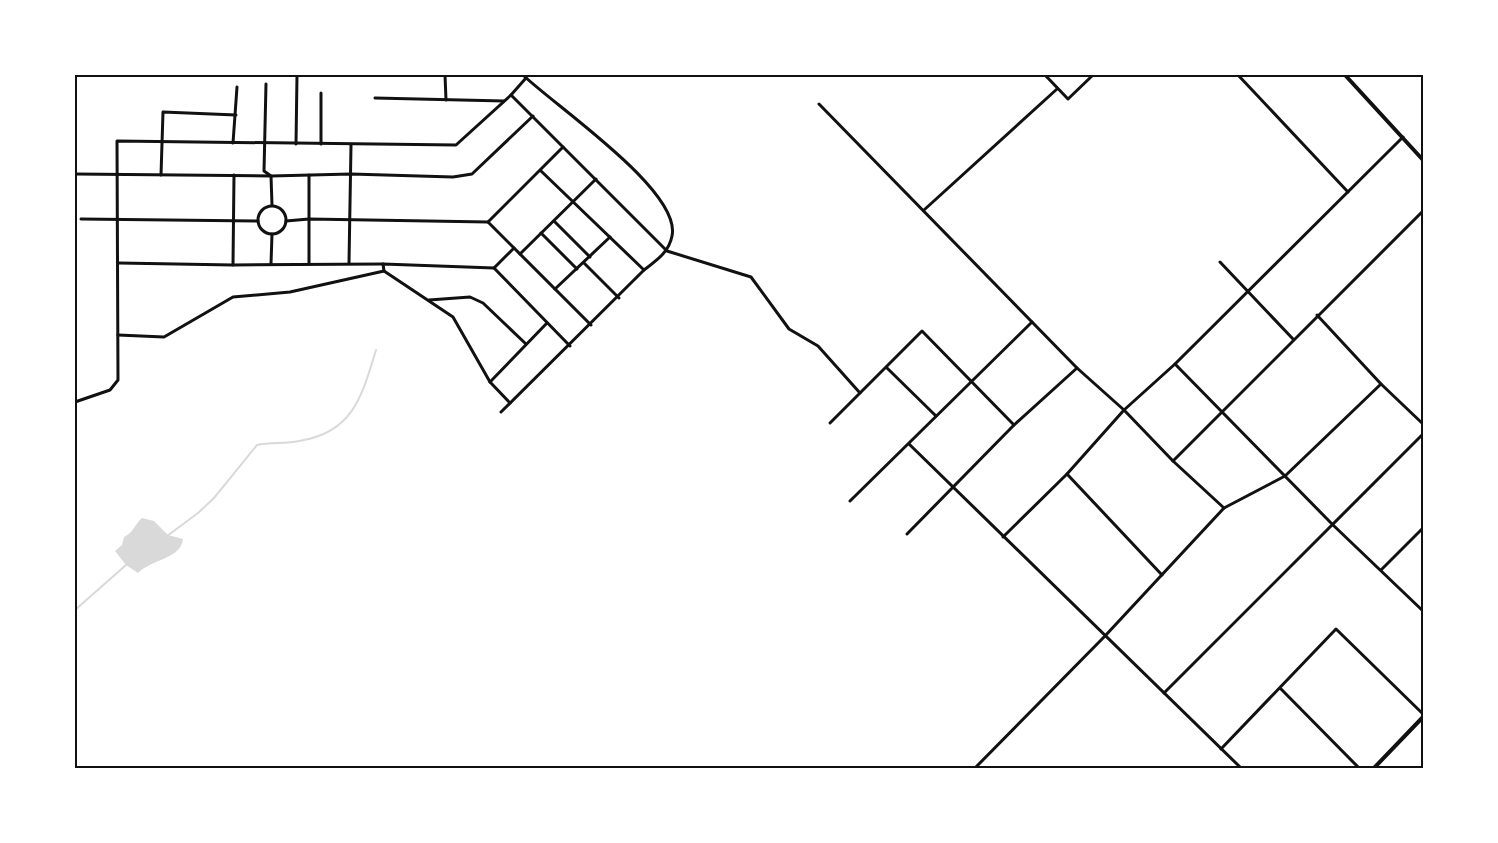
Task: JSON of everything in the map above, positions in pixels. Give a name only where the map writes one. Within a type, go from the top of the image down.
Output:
[{"type":"street","points":[[296,75],[296,144]]},
{"type":"street","points":[[445,75],[446,100]]},
{"type":"street","points":[[1045,75],[1068,99],[1093,75]]},
{"type":"street","points":[[1238,75],[1348,192]]},
{"type":"street","points":[[1345,75],[1423,160]]},
{"type":"street","points":[[75,402],[110,390],[118,380],[118,141],[351,145],[456,144],[511,95],[525,76],[641,175],[662,199],[672,218],[673,235],[667,251],[644,270],[592,325],[501,412]]},
{"type":"street","points":[[266,84],[264,172],[271,176]]},
{"type":"street","points":[[233,143],[237,87]]},
{"type":"street","points":[[924,210],[1057,89]]},
{"type":"street","points":[[321,93],[321,144]]},
{"type":"street","points":[[511,95],[667,251],[751,277],[789,329],[818,346],[860,393]]},
{"type":"street","points":[[375,98],[504,101]]},
{"type":"street","points":[[819,104],[1077,368],[1124,410],[1173,461],[1224,508]]},
{"type":"street","points":[[161,175],[163,112],[236,115]]},
{"type":"street","points":[[75,174],[271,176],[351,174],[453,177],[472,174],[533,116]]},
{"type":"street","points":[[1003,537],[1067,474],[1124,410],[1174,364],[1403,137]]},
{"type":"street","points":[[349,263],[351,145]]},
{"type":"street","points":[[488,222],[541,171],[563,146]]},
{"type":"street","points":[[541,171],[644,270]]},
{"type":"street","points":[[233,265],[234,175]]},
{"type":"street","points":[[309,175],[309,264]]},
{"type":"street","points":[[271,176],[272,205]]},
{"type":"street","points":[[520,254],[596,179]]},
{"type":"street","points":[[272,205],[283,210],[286,221],[282,230],[272,234],[263,230],[258,221],[261,210],[272,205]]},
{"type":"street","points":[[1173,461],[1221,410],[1423,211]]},
{"type":"street","points":[[81,219],[258,221]]},
{"type":"street","points":[[286,221],[309,219],[488,222],[592,325]]},
{"type":"street","points":[[554,221],[590,258]]},
{"type":"street","points":[[271,264],[272,234]]},
{"type":"street","points":[[541,234],[576,269]]},
{"type":"street","points":[[555,289],[590,258],[610,237]]},
{"type":"street","points":[[494,268],[514,248]]},
{"type":"street","points":[[119,262],[233,265],[349,263],[494,268],[570,346]]},
{"type":"street","points":[[1220,262],[1293,339]]},
{"type":"street","points":[[584,263],[619,298]]},
{"type":"street","points":[[383,264],[384,271]]},
{"type":"street","points":[[118,335],[164,337],[233,296],[290,292],[384,271],[453,317],[490,382],[510,404]]},
{"type":"street","points":[[428,300],[470,297],[483,303],[526,344]]},
{"type":"street","points":[[1318,315],[1381,384],[1423,424]]},
{"type":"street","points":[[850,500],[1032,322]]},
{"type":"street","points":[[490,382],[547,323]]},
{"type":"street","points":[[830,424],[922,332],[1014,424]]},
{"type":"street","points":[[1174,364],[1333,526],[1423,611]]},
{"type":"street","points":[[887,368],[936,416]]},
{"type":"street","points":[[907,534],[1014,424],[1077,368]]},
{"type":"street","points":[[975,768],[1105,636],[1224,508],[1285,476],[1381,384]]},
{"type":"street","points":[[1164,693],[1423,434]]},
{"type":"street","points":[[909,444],[1241,768]]},
{"type":"street","points":[[1067,474],[1162,575]]},
{"type":"street","points":[[1381,570],[1423,528]]},
{"type":"street","points":[[1221,749],[1281,689],[1336,628],[1423,714]]},
{"type":"street","points":[[1281,689],[1359,768]]},
{"type":"street","points":[[1374,768],[1423,717]]},
{"type":"shaded area","points":[[142,518],[154,521],[168,535],[183,539],[181,546],[172,555],[144,568],[138,573],[126,565],[115,551],[122,545],[124,537],[130,533]]},
{"type":"waterway","points":[[167,536],[198,513],[214,498],[257,445],[294,442],[317,437],[332,430],[343,421],[360,397],[376,350]]},
{"type":"waterway","points":[[75,610],[126,565]]}]
